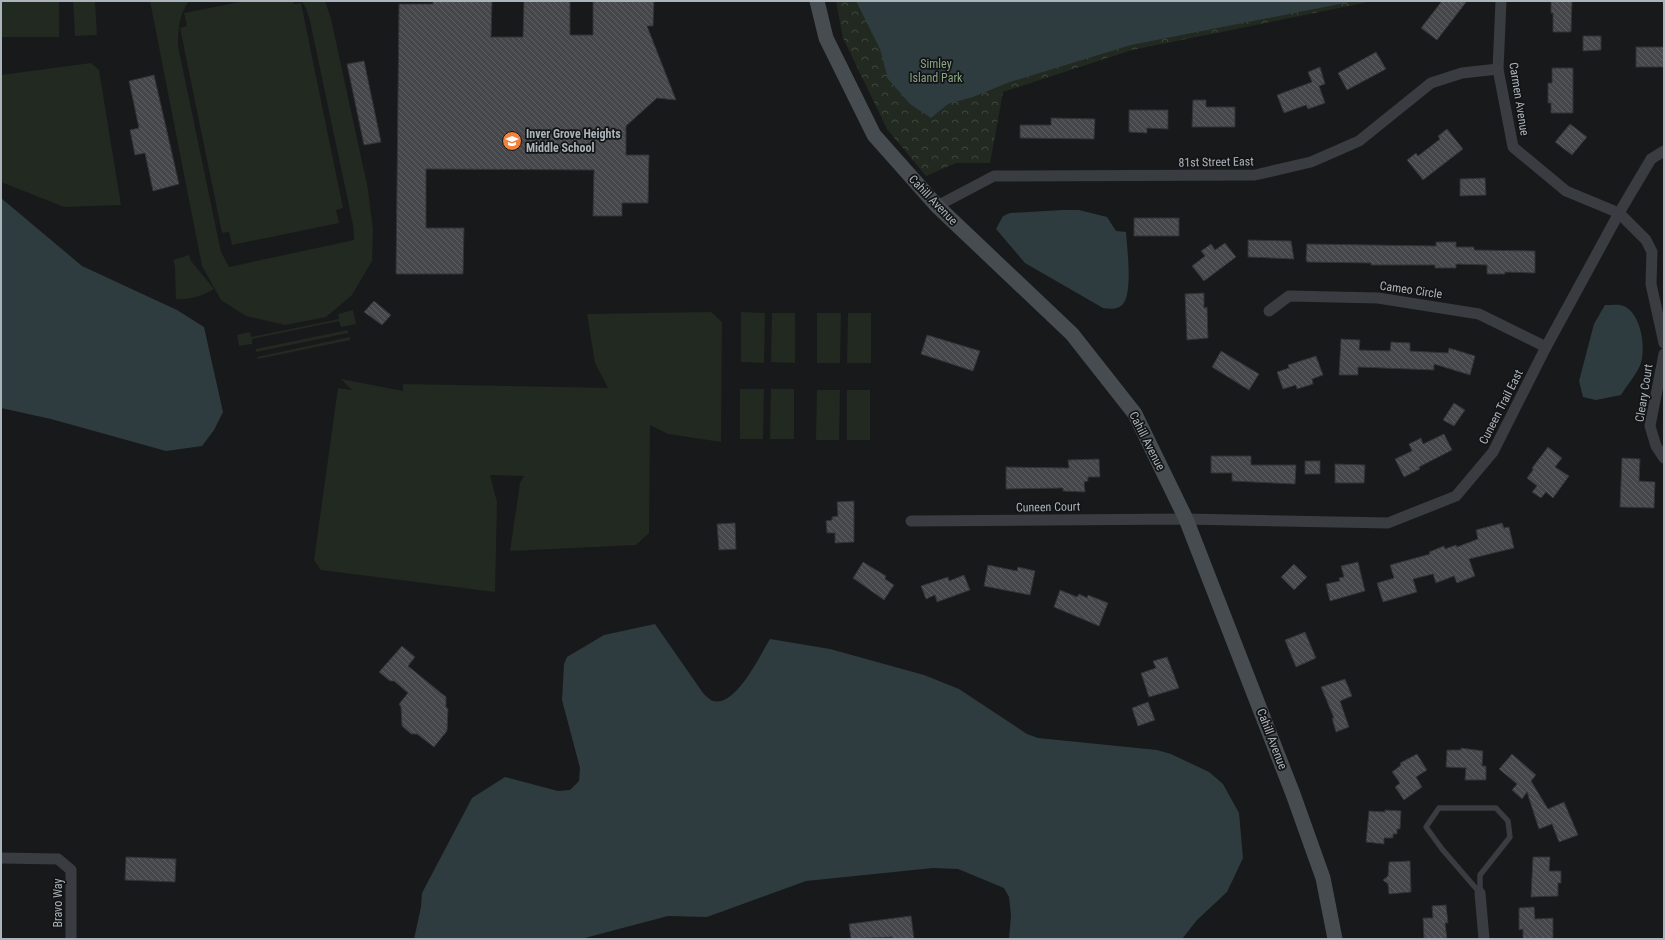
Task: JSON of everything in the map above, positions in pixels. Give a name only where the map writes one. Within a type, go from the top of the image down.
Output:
[{"type":"street","name":"Cahill Avenue","points":[[817,1],[826,38],[874,135],[937,206],[1072,334],[1135,414],[1186,519],[1293,794],[1323,878],[1336,939]]},
{"type":"street","name":"Carmen Avenue","points":[[1501,1],[1498,68],[1513,147],[1566,191],[1619,213]]},
{"type":"street","name":"81st Street East","points":[[937,206],[994,176],[1255,175],[1311,162],[1359,141],[1431,83],[1462,73],[1498,68]]},
{"type":"street","name":"Cuneen Trail East","points":[[1186,519],[1388,523],[1456,496],[1493,452],[1546,346],[1619,213],[1651,159],[1664,151]]},
{"type":"street","points":[[1619,213],[1636,228],[1646,240],[1652,252],[1651,284],[1664,344]]},
{"type":"street","name":"Cameo Circle","points":[[1269,311],[1289,296],[1378,298],[1479,314],[1546,346]]},
{"type":"street","name":"Cleary Court","points":[[1664,356],[1650,426],[1656,446],[1664,458]]},
{"type":"street","name":"Cuneen Court","points":[[911,521],[1186,519]]},
{"type":"street","name":"Bravo Way","points":[[1,858],[58,859],[71,870],[71,939]]},
{"type":"street","points":[[1480,893],[1484,939]]},
{"type":"lane","points":[[1439,808],[1496,808],[1508,821],[1510,837],[1480,875],[1480,893],[1426,828],[1439,808]]},
{"type":"green space","points":[[1,1],[59,1],[59,37],[1,37]]},
{"type":"green space","points":[[73,1],[95,1],[97,35],[75,36]]},
{"type":"green space","points":[[150,1],[189,1],[180,22],[178,46],[221,252],[229,267],[354,240],[353,225],[310,21],[306,8],[301,1],[325,1],[331,19],[368,189],[373,230],[372,261],[352,295],[326,317],[285,325],[246,316],[221,300],[202,266]]},
{"type":"green space","points":[[245,1],[293,1],[294,4],[301,3],[343,208],[336,210],[339,223],[232,245],[229,232],[222,233],[180,28],[187,26],[184,13]]},
{"type":"green space","name":"Simley Island Park","points":[[836,1],[1365,1],[1364,3],[1132,50],[1003,92],[990,163],[956,163],[926,176],[887,129],[843,38]]},
{"type":"green space","points":[[91,63],[99,70],[121,205],[64,207],[1,182],[1,75]]},
{"type":"green space","points":[[189,255],[191,261],[214,289],[196,297],[176,299],[175,266],[173,260]]},
{"type":"green space","points":[[353,310],[356,324],[341,327],[339,321],[252,339],[252,344],[239,346],[237,335],[250,332],[251,337],[339,319],[338,314]]},
{"type":"green space","points":[[711,312],[722,322],[721,442],[668,434],[650,425],[649,533],[636,545],[510,551],[520,483],[524,476],[490,475],[497,502],[495,592],[321,570],[314,560],[338,388],[352,390],[341,379],[403,391],[403,384],[608,388],[595,363],[587,314]]},
{"type":"green space","points":[[741,312],[765,313],[764,363],[741,362]]},
{"type":"green space","points":[[772,313],[795,313],[795,363],[771,362]]},
{"type":"green space","points":[[817,313],[841,313],[840,363],[817,363]]},
{"type":"green space","points":[[848,313],[871,313],[871,363],[847,363]]},
{"type":"green space","points":[[348,330],[348,333],[256,352],[256,349]]},
{"type":"green space","points":[[350,337],[350,340],[258,359],[257,357]]},
{"type":"green space","points":[[740,389],[764,389],[763,439],[740,439]]},
{"type":"green space","points":[[771,389],[794,389],[794,439],[770,439]]},
{"type":"green space","points":[[817,390],[840,390],[839,440],[816,440]]},
{"type":"green space","points":[[847,390],[870,390],[870,440],[847,440]]},
{"type":"shaded area","name":"Simley Island Park","points":[[856,1],[1355,1],[1131,45],[1010,82],[973,97],[948,104],[931,118],[910,104],[888,79],[880,49]]},
{"type":"shaded area","points":[[1,198],[82,266],[177,310],[204,327],[223,412],[214,430],[202,446],[166,451],[51,419],[1,408]]},
{"type":"shaded area","points":[[1079,210],[1107,217],[1116,231],[1126,232],[1129,280],[1126,298],[1121,306],[1113,309],[1103,308],[1025,263],[996,229],[1003,216],[1010,213]]},
{"type":"shaded area","points":[[1605,305],[1624,306],[1630,310],[1638,323],[1643,348],[1641,363],[1621,395],[1596,400],[1583,397],[1579,381],[1594,324]]},
{"type":"shaded area","points":[[655,624],[703,693],[713,701],[722,701],[739,688],[754,667],[770,639],[830,649],[924,675],[959,689],[1027,734],[1038,738],[1157,750],[1171,754],[1209,772],[1223,784],[1239,813],[1243,858],[1227,892],[1197,920],[1182,939],[1009,939],[1011,915],[1009,897],[1004,888],[958,869],[933,868],[806,881],[707,917],[668,916],[581,939],[414,939],[421,907],[422,893],[472,798],[505,777],[558,791],[570,790],[579,781],[580,768],[562,700],[564,664],[567,657],[604,635]]},
{"type":"building","name":"Inver Grove Heights Middle School","points":[[433,1],[492,1],[491,37],[523,37],[524,1],[570,1],[570,35],[593,35],[593,1],[654,1],[653,26],[647,26],[676,100],[657,98],[626,126],[626,155],[649,155],[648,203],[622,203],[622,216],[593,216],[594,170],[426,169],[426,228],[464,228],[463,274],[396,274],[399,4],[433,4]]},
{"type":"building","points":[[1442,1],[1467,1],[1437,40],[1421,28]]},
{"type":"building","points":[[1551,1],[1572,1],[1571,32],[1553,32],[1553,13],[1551,13]]},
{"type":"building","points":[[1583,36],[1601,36],[1601,50],[1583,51]]},
{"type":"building","points":[[1636,47],[1664,47],[1664,67],[1636,67]]},
{"type":"building","points":[[1376,52],[1386,69],[1347,90],[1338,73]]},
{"type":"building","points":[[364,61],[381,142],[364,145],[347,64]]},
{"type":"building","points":[[1320,67],[1325,84],[1319,86],[1325,103],[1308,109],[1306,105],[1284,113],[1277,95],[1312,82],[1308,72]]},
{"type":"building","points":[[1552,68],[1573,68],[1573,113],[1551,113],[1551,103],[1548,103],[1548,83],[1552,83]]},
{"type":"building","points":[[154,75],[179,184],[153,191],[145,153],[135,155],[130,130],[139,128],[129,81]]},
{"type":"building","points":[[1193,100],[1206,100],[1206,107],[1235,107],[1235,127],[1192,127]]},
{"type":"building","points":[[1129,110],[1168,110],[1168,129],[1147,128],[1147,133],[1129,132]]},
{"type":"building","points":[[1051,118],[1095,119],[1094,139],[1020,138],[1020,125],[1051,125]]},
{"type":"building","points":[[1570,124],[1587,137],[1572,155],[1555,142]]},
{"type":"building","points":[[1447,129],[1463,149],[1423,180],[1407,160],[1416,153],[1418,156],[1440,139],[1438,136]]},
{"type":"building","points":[[1485,178],[1486,195],[1460,196],[1460,179]]},
{"type":"building","points":[[1134,218],[1179,218],[1179,236],[1134,236]]},
{"type":"building","points":[[1248,240],[1291,241],[1294,259],[1248,257]]},
{"type":"building","points":[[1436,242],[1456,242],[1456,247],[1474,247],[1474,250],[1535,251],[1535,273],[1505,272],[1505,274],[1487,274],[1487,265],[1456,264],[1456,268],[1435,268],[1435,265],[1371,265],[1371,263],[1307,262],[1306,259],[1307,244],[1436,246]]},
{"type":"building","points":[[1225,243],[1236,257],[1204,281],[1192,266],[1205,256],[1201,251],[1211,244],[1215,250]]},
{"type":"building","points":[[1204,293],[1204,308],[1207,307],[1208,338],[1187,340],[1185,294]]},
{"type":"building","points":[[374,301],[391,315],[382,325],[364,312]]},
{"type":"building","points":[[927,335],[980,351],[973,371],[921,354]]},
{"type":"building","points":[[1341,339],[1360,340],[1359,350],[1390,351],[1391,342],[1410,343],[1410,351],[1448,353],[1449,348],[1475,356],[1470,375],[1434,364],[1434,370],[1358,367],[1358,375],[1339,375]]},
{"type":"building","points":[[1221,351],[1259,374],[1249,390],[1212,367]]},
{"type":"building","points":[[1316,356],[1323,375],[1312,379],[1313,384],[1297,389],[1296,385],[1283,389],[1277,372],[1289,368],[1288,365]]},
{"type":"building","points":[[1454,403],[1465,410],[1454,426],[1443,420]]},
{"type":"building","points":[[1444,434],[1452,450],[1419,467],[1420,469],[1404,477],[1395,459],[1412,451],[1409,444],[1421,438],[1423,444]]},
{"type":"building","points":[[1548,447],[1562,458],[1555,467],[1569,476],[1553,498],[1546,492],[1541,498],[1532,492],[1537,486],[1527,478],[1533,470],[1532,468]]},
{"type":"building","points":[[1211,456],[1251,456],[1251,465],[1296,465],[1295,484],[1232,481],[1232,473],[1211,473]]},
{"type":"building","points":[[1622,458],[1640,459],[1639,481],[1655,482],[1654,508],[1620,507]]},
{"type":"building","points":[[1099,459],[1100,477],[1088,477],[1088,481],[1084,482],[1085,492],[1063,491],[1063,488],[1006,489],[1006,467],[1069,468],[1068,460]]},
{"type":"building","points":[[1305,461],[1320,461],[1320,474],[1305,474]]},
{"type":"building","points":[[1335,464],[1365,465],[1364,483],[1335,483]]},
{"type":"building","points":[[854,501],[854,542],[835,543],[835,533],[827,533],[826,521],[832,520],[832,517],[838,516],[837,502]]},
{"type":"building","points":[[735,523],[736,549],[719,550],[717,524]]},
{"type":"building","points":[[1502,523],[1504,528],[1509,527],[1514,548],[1469,559],[1475,576],[1457,583],[1454,576],[1436,583],[1433,574],[1413,579],[1417,592],[1383,602],[1377,583],[1394,578],[1390,565],[1430,554],[1429,552],[1444,546],[1445,549],[1456,545],[1457,547],[1478,539],[1476,530]]},
{"type":"building","points":[[863,562],[886,576],[885,579],[894,585],[884,600],[853,578]]},
{"type":"building","points":[[1358,562],[1365,591],[1330,601],[1326,584],[1340,581],[1339,578],[1344,577],[1341,566]]},
{"type":"building","points":[[1294,564],[1307,577],[1294,590],[1281,577]]},
{"type":"building","points":[[988,565],[1017,571],[1018,567],[1035,571],[1030,595],[984,586]]},
{"type":"building","points":[[964,575],[970,590],[937,602],[935,595],[926,599],[921,586],[948,577],[949,581]]},
{"type":"building","points":[[1060,590],[1077,597],[1079,594],[1087,598],[1088,595],[1108,603],[1099,626],[1054,607]]},
{"type":"building","points":[[1305,632],[1316,658],[1296,667],[1285,640]]},
{"type":"building","points":[[402,646],[415,657],[408,666],[446,697],[446,707],[448,709],[447,731],[434,747],[417,734],[411,734],[402,726],[401,707],[399,704],[408,693],[394,681],[390,681],[379,672]]},
{"type":"building","points":[[1167,657],[1179,688],[1149,697],[1141,673],[1156,668],[1153,661]]},
{"type":"building","points":[[1345,679],[1352,696],[1340,701],[1349,727],[1336,732],[1332,718],[1334,718],[1321,687]]},
{"type":"building","points":[[1148,702],[1155,720],[1138,726],[1132,708]]},
{"type":"building","points":[[1461,748],[1483,751],[1482,766],[1486,766],[1486,780],[1465,780],[1466,768],[1446,767],[1447,750],[1461,750]]},
{"type":"building","points":[[1417,754],[1427,770],[1416,777],[1422,787],[1404,800],[1395,787],[1400,783],[1392,772],[1401,765],[1400,763]]},
{"type":"building","points":[[1512,754],[1536,775],[1531,781],[1548,809],[1564,802],[1578,835],[1559,842],[1552,824],[1539,829],[1527,792],[1522,799],[1512,790],[1517,784],[1499,769]]},
{"type":"building","points":[[1385,810],[1401,811],[1400,829],[1397,829],[1397,834],[1393,834],[1393,838],[1384,838],[1384,844],[1366,842],[1369,811],[1385,812]]},
{"type":"building","points":[[126,857],[176,859],[175,882],[125,880]]},
{"type":"building","points":[[1533,857],[1550,857],[1549,871],[1561,871],[1561,883],[1558,883],[1558,896],[1531,897]]},
{"type":"building","points":[[1410,861],[1411,892],[1389,894],[1388,884],[1383,880],[1388,876],[1389,862]]},
{"type":"building","points":[[1446,905],[1448,923],[1445,923],[1447,939],[1424,939],[1423,918],[1433,918],[1432,906]]},
{"type":"building","points":[[1534,907],[1535,919],[1553,918],[1553,939],[1523,939],[1523,929],[1519,930],[1519,908]]},
{"type":"building","points":[[911,916],[914,939],[892,939],[892,937],[851,939],[849,924]]},
{"type":"place","name":"Inver Grove Heights Middle School","points":[[512,141]]}]
